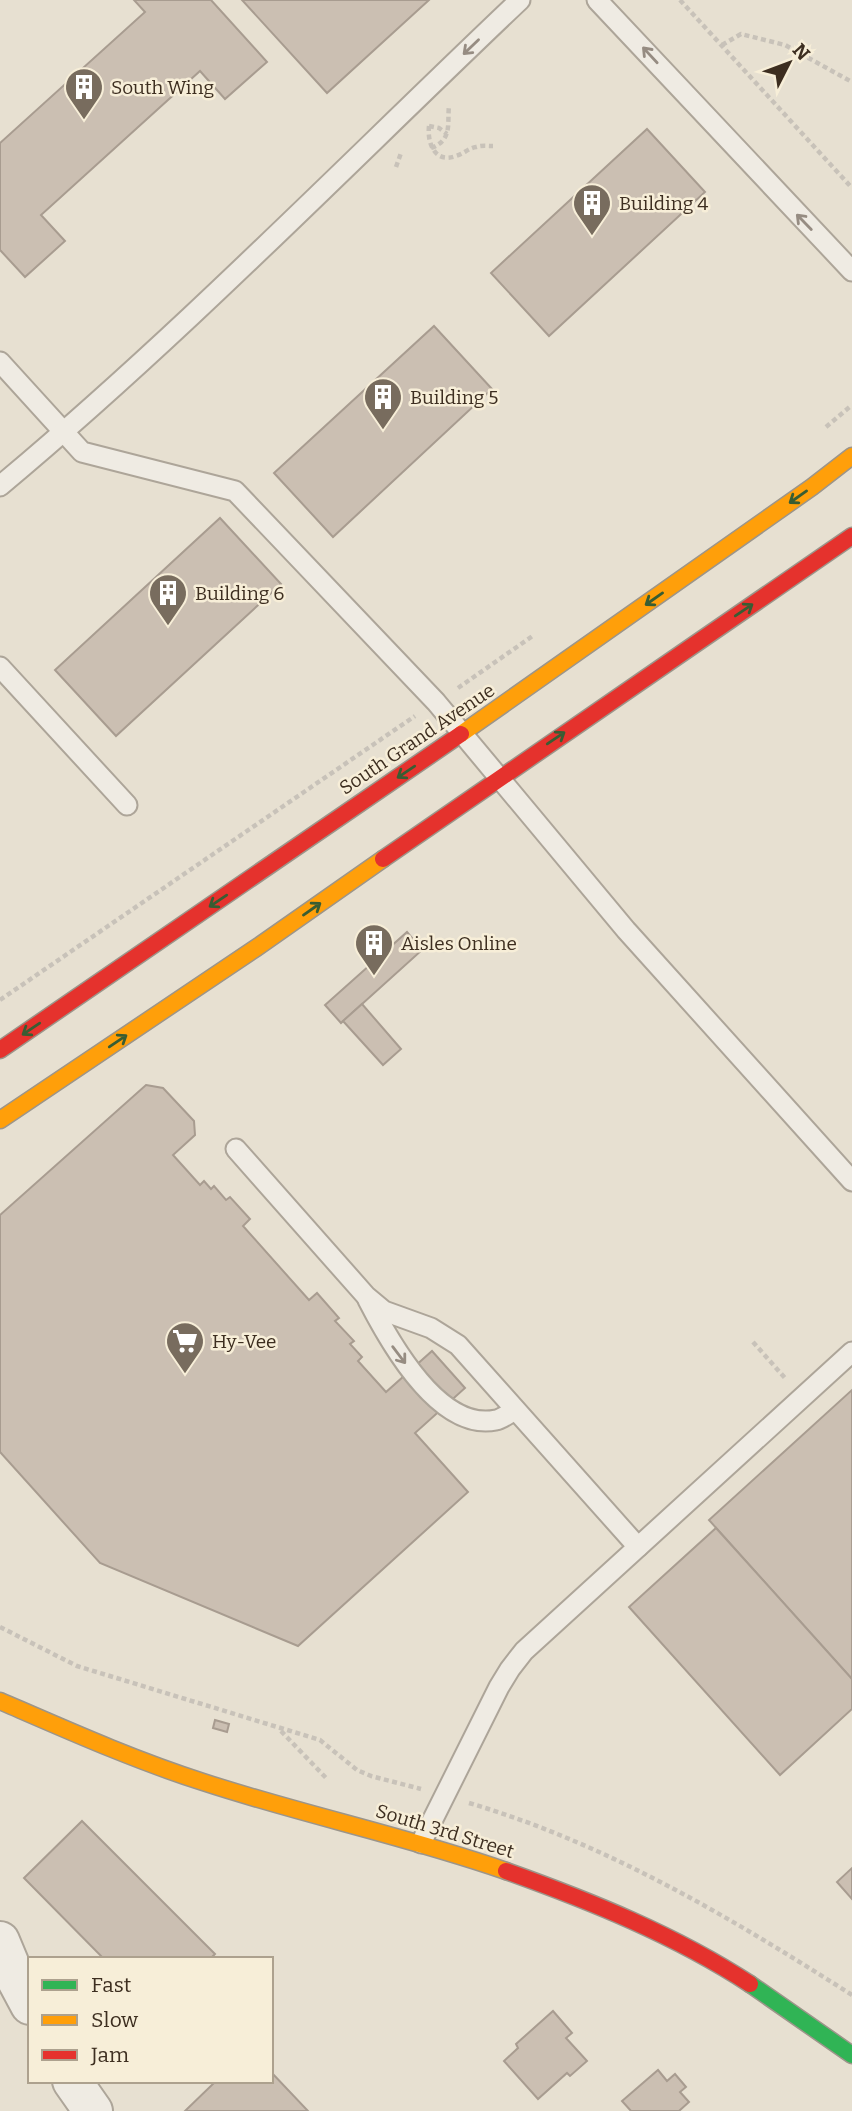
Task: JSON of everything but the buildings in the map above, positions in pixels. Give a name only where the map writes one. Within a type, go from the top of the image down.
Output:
[{"type":"street","name":"South Grand Avenue","points":[[0,1051],[462,733],[812,487],[852,456]]},
{"type":"street","points":[[0,1120],[256,948],[852,536]]},
{"type":"street","name":"South 3rd Street","points":[[0,1701],[129,1756],[201,1781],[266,1802],[421,1843],[509,1872],[591,1904],[677,1942],[742,1980],[852,2055]]},
{"type":"street","points":[[0,1941],[28,2001]]},
{"type":"street","points":[[73,2083],[93,2111]]},
{"type":"lane","points":[[0,486],[63,433],[206,302],[520,0]]},
{"type":"lane","points":[[597,0],[852,271]]},
{"type":"lane","points":[[0,362],[82,452],[235,491],[436,702],[626,930],[852,1181]]},
{"type":"lane","points":[[0,667],[127,805]]},
{"type":"lane","points":[[236,1149],[366,1296],[384,1311],[431,1328],[458,1345],[638,1547]]},
{"type":"lane","points":[[366,1296],[396,1352],[420,1381],[451,1409],[473,1420],[497,1420],[515,1410]]},
{"type":"lane","points":[[421,1843],[510,1669],[524,1651],[852,1352]]},
{"type":"path","points":[[680,0],[852,188]]},
{"type":"path","points":[[722,45],[741,34],[785,45],[852,82]]},
{"type":"path","points":[[431,148],[436,147],[450,127],[449,103]]},
{"type":"path","points":[[429,126],[431,148],[435,154],[453,158],[479,146],[493,146]]},
{"type":"path","points":[[0,1000],[412,718]]},
{"type":"path","points":[[753,1342],[786,1379]]},
{"type":"path","points":[[0,1627],[77,1665],[320,1740],[357,1770],[405,1784]]},
{"type":"path","points":[[493,1810],[616,1858],[708,1907],[852,1995]]},
{"type":"traffic: fast","points":[[750,1984],[852,2055]]},
{"type":"traffic: slow","points":[[461,734],[852,456]]},
{"type":"traffic: slow","points":[[0,1120],[383,859]]},
{"type":"traffic: slow","points":[[0,1701],[177,1773],[506,1871]]},
{"type":"traffic: jam","points":[[383,859],[852,536]]},
{"type":"traffic: jam","points":[[0,1050],[461,734]]},
{"type":"traffic: jam","points":[[506,1871],[631,1920],[692,1950],[750,1984]]},
{"type":"place","name":"South Wing","points":[[84,121]]},
{"type":"place","name":"Building 4","points":[[592,237]]},
{"type":"place","name":"Building 5","points":[[383,431]]},
{"type":"place","name":"Building 6","points":[[168,627]]},
{"type":"place","name":"Aisles Online","points":[[374,977]]},
{"type":"place","name":"Hy-Vee","points":[[185,1375]]}]
